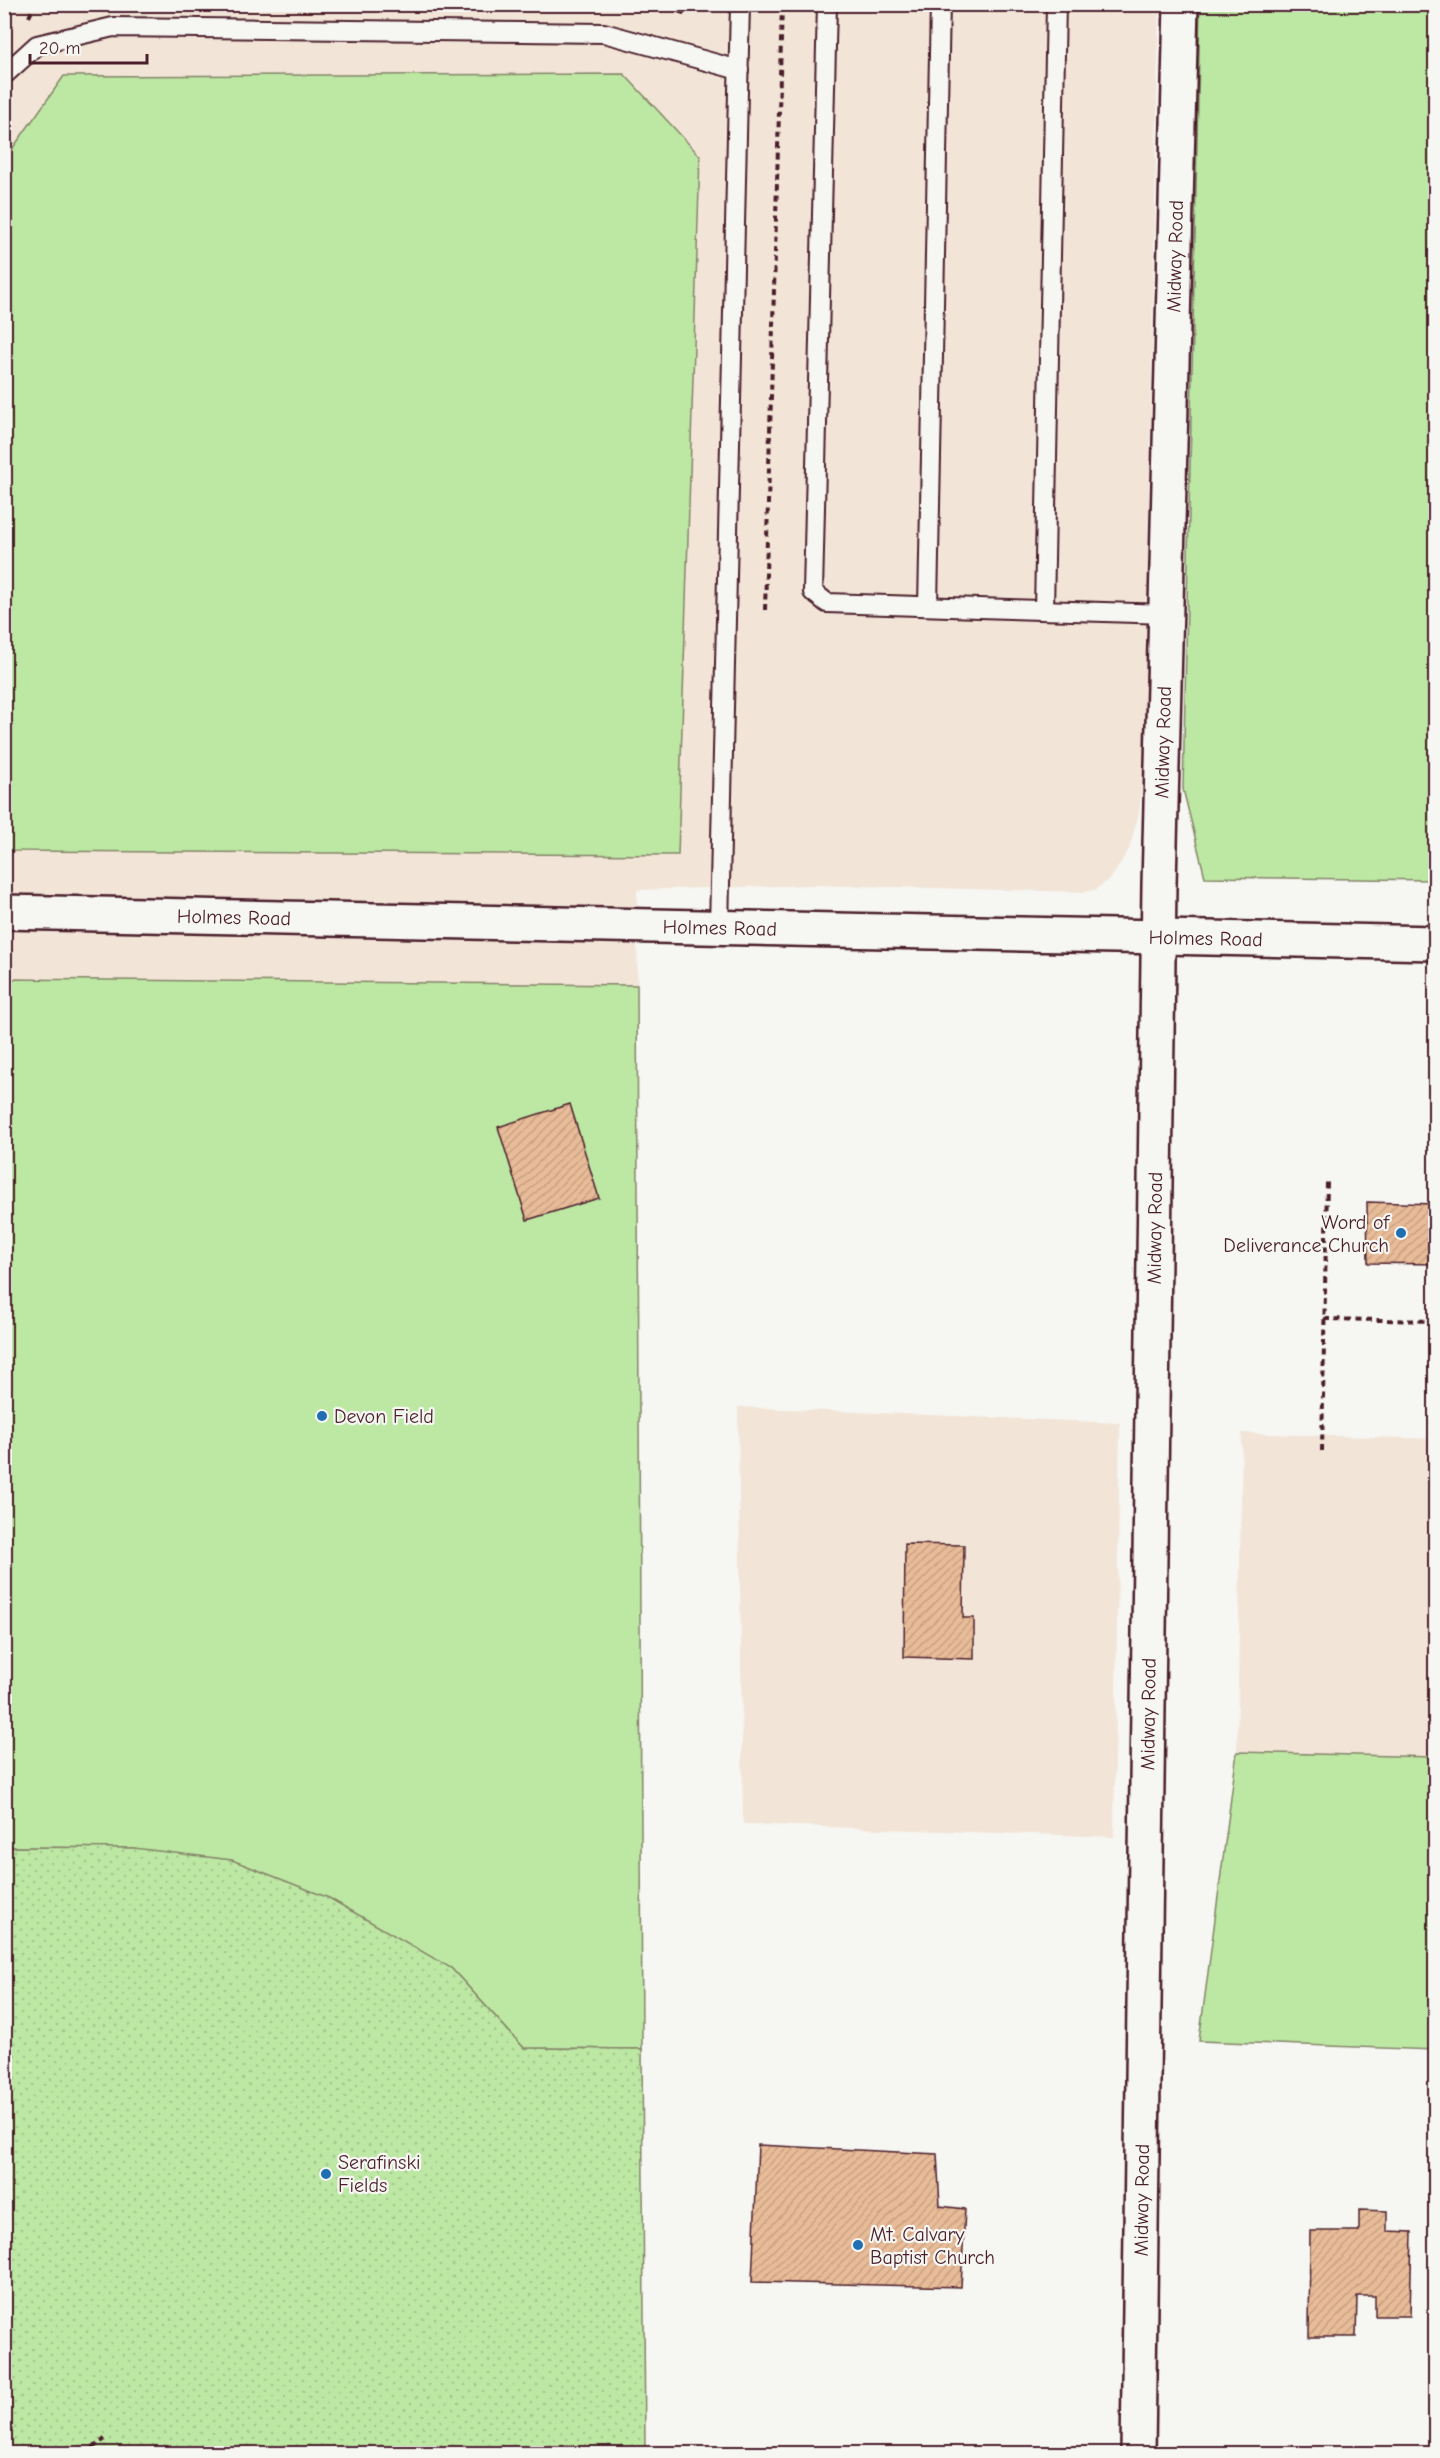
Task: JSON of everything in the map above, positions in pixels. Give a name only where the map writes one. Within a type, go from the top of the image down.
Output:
[{"type":"street","name":"Midway Road","points":[[1138,2454],[1159,938],[1181,4]]},
{"type":"street","name":"Holmes Road","points":[[4,912],[1436,943]]},
{"type":"lane","points":[[719,928],[740,4]]},
{"type":"lane","points":[[827,4],[813,592],[827,603],[1167,614]]},
{"type":"lane","points":[[928,606],[940,4]]},
{"type":"lane","points":[[1044,610],[1056,4]]},
{"type":"lane","points":[[4,75],[37,45],[113,27],[604,33],[739,70]]},
{"type":"path","points":[[659,4],[686,14],[696,4]]},
{"type":"path","points":[[765,610],[782,4]]},
{"type":"path","points":[[1322,1451],[1327,1182]]},
{"type":"path","points":[[1324,1319],[1436,1321]]},
{"type":"path","points":[[84,2454],[105,2439]]},
{"type":"shaded area","points":[[4,5],[1159,5],[1144,771],[1139,813],[1129,849],[1112,877],[1095,890],[1084,892],[814,885],[637,890],[642,2049],[232,1860],[5,1847]]},
{"type":"shaded area","points":[[738,1407],[1120,1423],[1114,1837],[743,1824]]},
{"type":"shaded area","points":[[1242,1433],[1435,1439],[1435,1757],[1237,1752]]},
{"type":"green space","points":[[1200,5],[1435,5],[1435,880],[1205,877],[1183,789]]},
{"type":"green space","points":[[624,74],[700,156],[678,855],[10,851],[4,835],[5,159],[64,76]]},
{"type":"green space","name":"Devon Field","points":[[4,979],[637,985],[642,2049],[524,2048],[451,1968],[134,1848],[5,1847]]},
{"type":"green space","points":[[1237,1752],[1435,1757],[1435,2050],[1199,2041]]},
{"type":"green space","name":"Serafinski Fields","points":[[5,1847],[134,1848],[232,1860],[329,1898],[451,1968],[524,2048],[642,2049],[645,2453],[5,2453]]},
{"type":"building","points":[[570,1104],[599,1198],[527,1220],[498,1127]]},
{"type":"building","name":"Word of Deliverance Church","points":[[1367,1202],[1436,1204],[1436,1264],[1368,1263]]},
{"type":"building","points":[[905,1544],[964,1545],[963,1618],[974,1618],[974,1659],[904,1657]]},
{"type":"building","name":"Mt. Calvary Baptist Church","points":[[758,2145],[937,2154],[940,2206],[965,2209],[961,2287],[752,2282]]},
{"type":"building","points":[[1359,2210],[1387,2211],[1387,2231],[1412,2232],[1410,2316],[1375,2316],[1375,2296],[1357,2296],[1356,2337],[1309,2337],[1310,2231],[1359,2231]]},
{"type":"place","name":"Word of Deliverance Church","points":[[1401,1233]]},
{"type":"place","name":"Devon Field","points":[[322,1416]]},
{"type":"place","name":"Serafinski Fields","points":[[326,2174]]},
{"type":"place","name":"Mt. Calvary Baptist Church","points":[[858,2245]]}]
